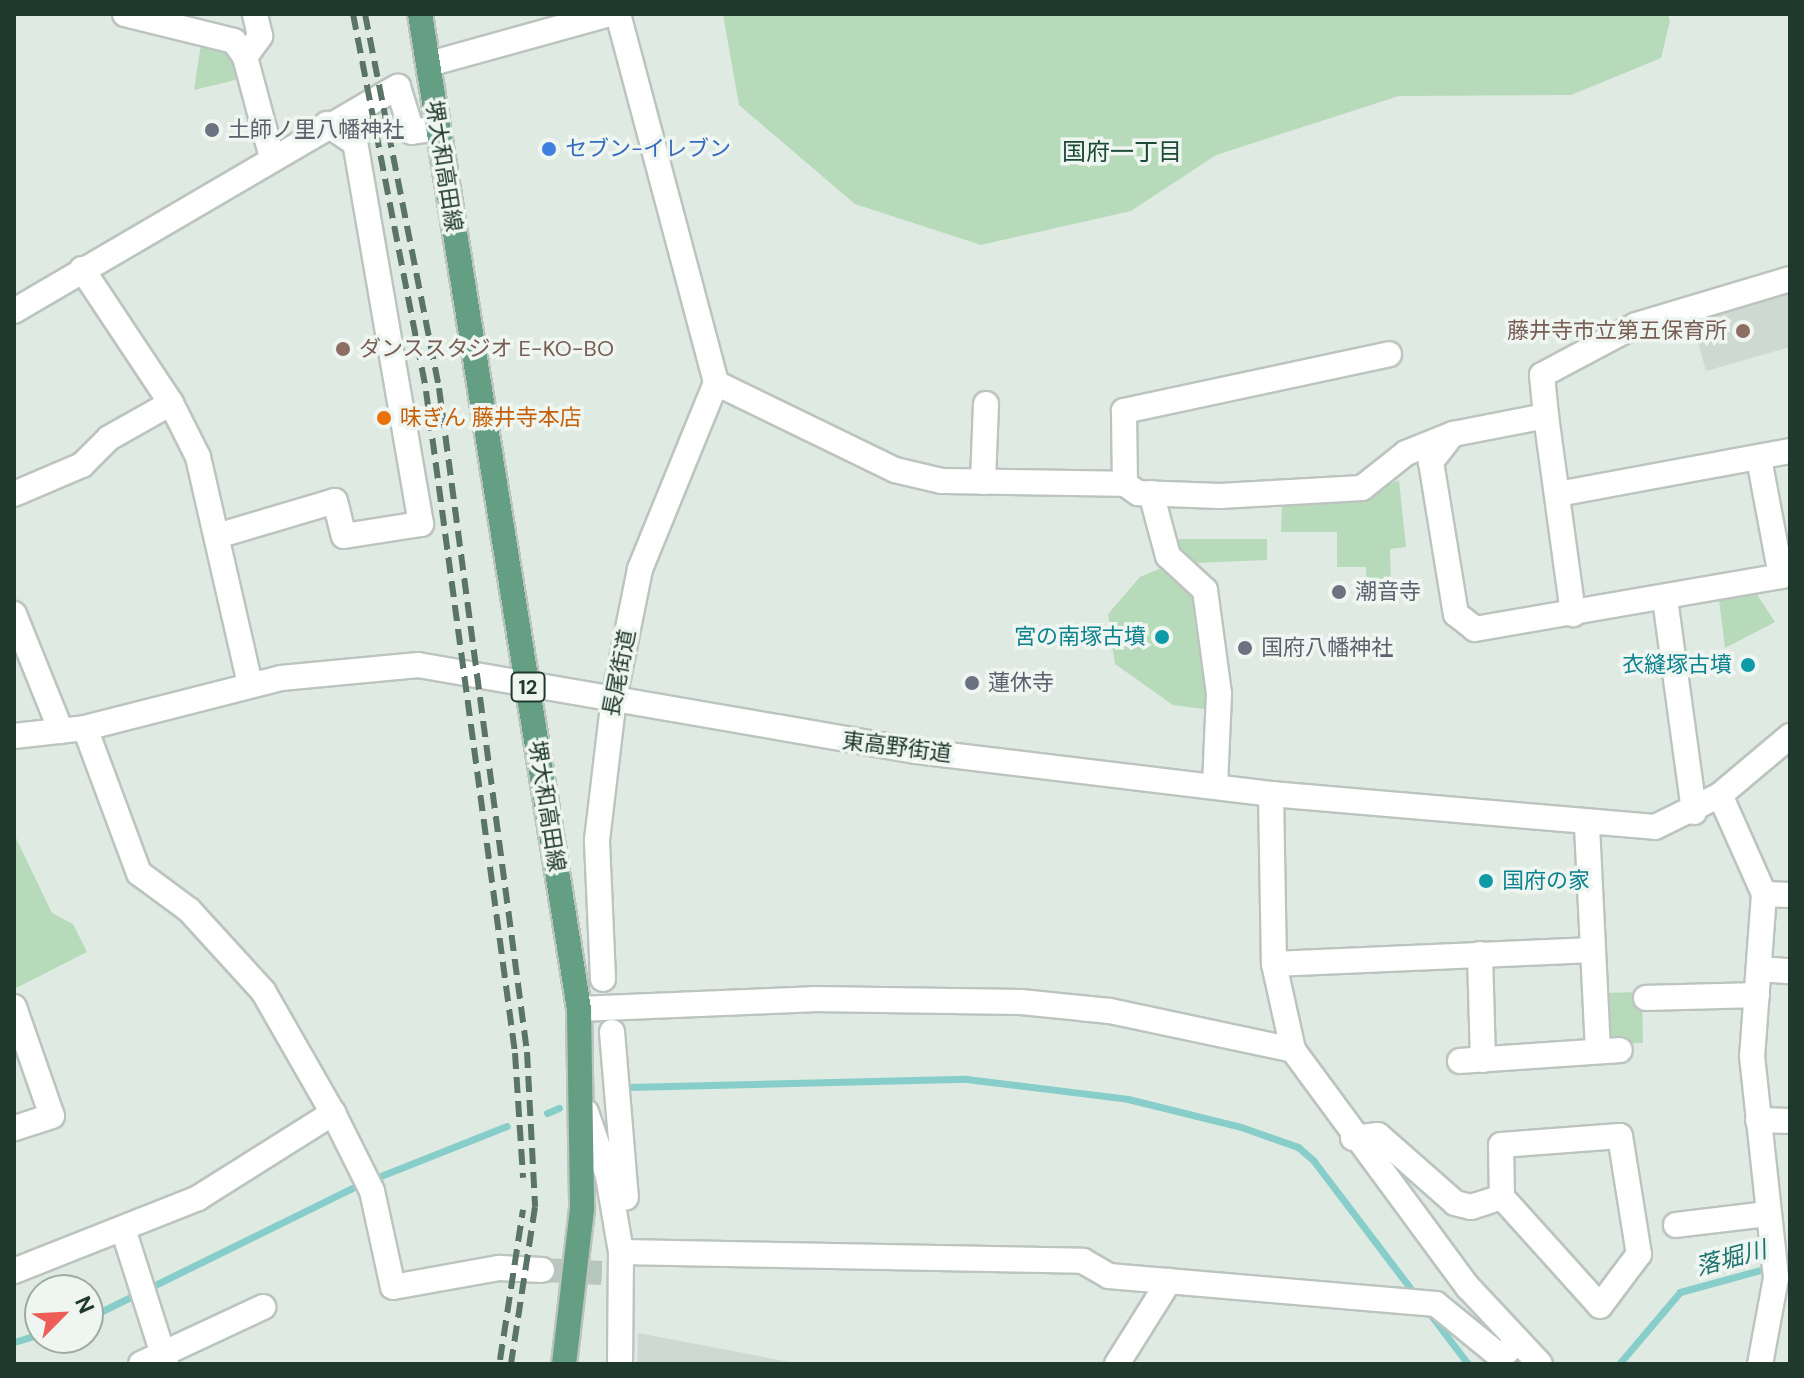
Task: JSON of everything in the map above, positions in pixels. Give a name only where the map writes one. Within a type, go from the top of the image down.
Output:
[{"type":"main road","name":"堺大和高田線","points":[[420,14],[579,1009],[586,1112],[564,1364]]},
{"type":"street","points":[[125,14],[234,41],[245,57],[272,158]]},
{"type":"street","points":[[245,57],[260,36],[255,14]]},
{"type":"street","points":[[429,64],[609,14]]},
{"type":"street","points":[[618,14],[716,383],[895,470],[983,482],[1125,484],[1151,493],[1292,496],[1362,488],[1406,453],[1453,434],[1546,416]]},
{"type":"street","points":[[16,304],[82,269],[327,124],[398,87],[412,132],[438,128]]},
{"type":"street","points":[[217,536],[335,501],[344,536],[421,524],[355,143],[327,124]]},
{"type":"street","points":[[82,269],[171,403],[198,457],[250,684]]},
{"type":"street","points":[[1573,614],[1542,375],[1636,325],[1790,279]]},
{"type":"street","points":[[1125,484],[1124,411],[1389,354]]},
{"type":"street","name":"長尾街道","points":[[603,979],[597,840],[614,698],[640,569],[716,383]]},
{"type":"street","points":[[14,494],[82,465],[109,438],[171,403]]},
{"type":"street","points":[[983,482],[986,404]]},
{"type":"street","points":[[1453,434],[1431,462],[1456,614],[1475,629],[1665,599],[1781,576],[1759,458]]},
{"type":"street","points":[[1558,494],[1790,451]]},
{"type":"street","points":[[1151,493],[1168,556],[1205,590],[1219,694],[1215,785]]},
{"type":"street","points":[[1665,599],[1694,812]]},
{"type":"street","points":[[14,614],[61,731]]},
{"type":"street","name":"東高野街道","points":[[14,736],[85,728],[250,684],[418,665],[527,679],[818,737],[1271,794],[1509,815],[1587,826],[1655,827],[1694,812],[1720,795],[1790,736]]},
{"type":"street","points":[[85,728],[139,873],[189,910],[263,991],[333,1113],[370,1184],[393,1287],[499,1268],[542,1270]]},
{"type":"street","points":[[1271,794],[1274,964],[1293,1050],[1509,1354]]},
{"type":"street","points":[[1720,795],[1764,894],[1757,995],[1758,1120],[1773,1268],[1760,1364]]},
{"type":"street","points":[[1480,954],[1472,1060],[1609,1051],[1593,950],[1587,826]]},
{"type":"street","points":[[1764,894],[1790,895]]},
{"type":"street","points":[[1274,964],[1593,950]]},
{"type":"street","points":[[1759,969],[1790,971]]},
{"type":"street","points":[[1646,998],[1757,995]]},
{"type":"street","points":[[579,1009],[813,999],[1021,1002],[1110,1011],[1293,1050]]},
{"type":"street","points":[[14,1007],[52,1116],[14,1128]]},
{"type":"street","points":[[612,1032],[620,1364]]},
{"type":"street","points":[[586,1112],[601,1149],[619,1262]]},
{"type":"street","points":[[14,1271],[124,1232],[198,1198],[333,1113]]},
{"type":"street","points":[[1758,1120],[1790,1121]]},
{"type":"street","points":[[1353,1138],[1378,1135],[1455,1203],[1471,1207],[1502,1197]]},
{"type":"street","points":[[1620,1136],[1639,1254],[1600,1306],[1502,1197],[1501,1145],[1620,1136]]},
{"type":"street","points":[[1676,1225],[1767,1214]]},
{"type":"street","points":[[124,1232],[166,1360]]},
{"type":"street","points":[[619,1262],[1083,1261],[1109,1276],[1436,1304],[1509,1354],[1540,1364]]},
{"type":"street","points":[[1117,1364],[1169,1281]]},
{"type":"street","points":[[141,1364],[166,1360],[263,1307]]},
{"type":"shaded area","name":"藤井寺市立第五保育所","points":[[1790,286],[1790,347],[1706,371],[1690,314]]},
{"type":"shaded area","points":[[638,1333],[800,1364],[637,1364]]},
{"type":"green space","points":[[723,14],[1668,14],[1670,21],[1661,58],[1571,95],[1399,96],[1216,155],[1131,211],[981,245],[855,204],[739,105]]},
{"type":"green space","points":[[201,44],[229,49],[242,62],[239,79],[194,90]]},
{"type":"green space","points":[[1399,480],[1406,547],[1390,549],[1391,586],[1367,587],[1366,567],[1337,567],[1337,532],[1281,532],[1282,503],[1375,491]]},
{"type":"green space","points":[[1169,539],[1267,539],[1267,560],[1194,563],[1181,560]]},
{"type":"green space","points":[[1164,567],[1196,592],[1212,710],[1173,705],[1115,664],[1108,614],[1140,577]]},
{"type":"green space","points":[[1756,593],[1775,622],[1725,648],[1719,600]]},
{"type":"green space","points":[[14,834],[52,913],[73,924],[87,952],[14,989]]},
{"type":"green space","points":[[1642,992],[1643,1043],[1607,1044],[1606,993]]},
{"type":"waterway","points":[[628,1087],[966,1079],[1128,1099],[1241,1127],[1298,1147],[1313,1160],[1417,1297]]},
{"type":"waterway","points":[[547,1113],[559,1108]]},
{"type":"waterway","points":[[104,1310],[358,1185],[507,1126]]},
{"type":"waterway","name":"落堀川","points":[[1619,1364],[1680,1292],[1790,1262]]},
{"type":"waterway","points":[[1427,1310],[1468,1364]]},
{"type":"waterway","points":[[14,1342],[24,1339]]},
{"type":"tunnel","points":[[542,1270],[602,1273]]},
{"type":"railway","points":[[353,14],[426,391],[515,1053],[523,1178]]},
{"type":"railway","points":[[365,14],[439,388],[527,1052],[535,1207],[511,1364]]},
{"type":"railway","points":[[500,1360],[523,1210]]},
{"type":"place","name":"土師ノ里八幡神社","points":[[212,130]]},
{"type":"place","name":"セブン-イレブン","points":[[549,149]]},
{"type":"place","name":"藤井寺市立第五保育所","points":[[1743,331]]},
{"type":"place","name":"ダンススタジオ E-KO-BO","points":[[343,349]]},
{"type":"place","name":"味ぎん 藤井寺本店","points":[[384,418]]},
{"type":"place","name":"潮音寺","points":[[1339,592]]},
{"type":"place","name":"宮の南塚古墳","points":[[1162,637]]},
{"type":"place","name":"国府八幡神社","points":[[1245,648]]},
{"type":"place","name":"衣縫塚古墳","points":[[1748,665]]},
{"type":"place","name":"蓮休寺","points":[[972,683]]},
{"type":"place","name":"国府の家","points":[[1486,881]]},
{"type":"district","name":"国府一丁目","points":[[1122,152]]}]
